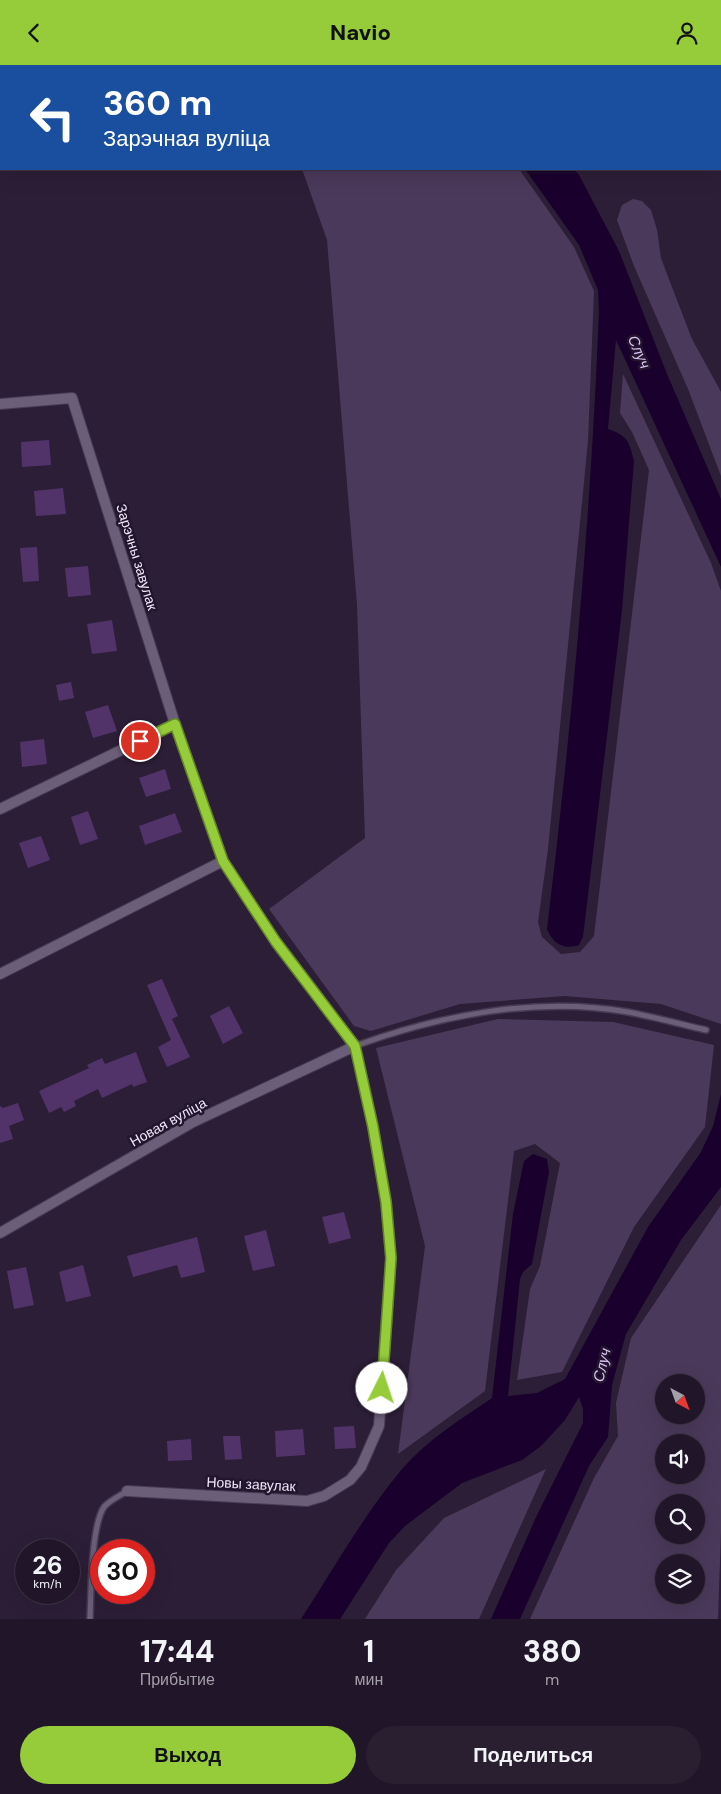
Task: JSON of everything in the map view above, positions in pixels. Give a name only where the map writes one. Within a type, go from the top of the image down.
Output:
[{"type":"street","name":"Зарэчны завулак","points":[[0,404],[72,398],[175,724],[223,861],[276,942],[355,1046]]},
{"type":"street","points":[[0,809],[175,724]]},
{"type":"street","points":[[0,974],[223,861]]},
{"type":"street","name":"Новая вуліца","points":[[0,1233],[193,1121],[355,1046]]},
{"type":"street","name":"Новы завулак","points":[[127,1491],[307,1501],[337,1489],[350,1480],[361,1467],[379,1426],[391,1258],[386,1202],[373,1127],[355,1046]]},
{"type":"lane","points":[[355,1046],[387,1034],[448,1018],[525,1007],[570,1007],[627,1012],[706,1030]]},
{"type":"lane","points":[[90,1619],[91,1584],[100,1517],[105,1506],[127,1491]]},
{"type":"shaded area","points":[[302,170],[520,170],[574,247],[594,291],[588,441],[548,849],[538,922],[542,937],[561,954],[580,952],[594,936],[649,470],[632,432],[620,413],[623,374],[711,563],[721,591],[721,1024],[661,1004],[565,996],[460,1004],[371,1031],[354,1026],[269,909],[365,838],[357,605],[327,240]]},
{"type":"shaded area","points":[[633,199],[642,201],[651,210],[657,230],[661,258],[670,282],[692,339],[721,392],[721,476],[688,389],[634,266],[617,220],[622,205]]},
{"type":"shaded area","points":[[498,1019],[613,1022],[714,1045],[705,1127],[634,1227],[562,1372],[517,1380],[530,1289],[540,1266],[560,1163],[535,1144],[514,1151],[485,1391],[398,1454],[425,1246],[376,1048]]},
{"type":"shaded area","points":[[721,1205],[721,1532],[718,1619],[530,1619],[594,1478],[618,1436],[616,1403],[631,1338]]},
{"type":"shaded area","points":[[546,1469],[479,1619],[365,1619],[396,1570],[444,1518]]},
{"type":"water","name":"Случ","points":[[526,170],[575,170],[619,251],[667,374],[721,499],[721,567],[616,340],[608,429],[620,434],[627,440],[634,461],[622,610],[583,937],[579,945],[569,947],[560,945],[552,939],[547,929],[565,774],[586,543],[599,310],[598,290],[579,245]]},
{"type":"water","name":"Случ","points":[[721,1094],[721,1187],[681,1240],[626,1334],[612,1385],[608,1437],[589,1466],[520,1619],[491,1619],[537,1515],[583,1423],[583,1409],[579,1397],[565,1420],[541,1446],[522,1460],[462,1483],[405,1526],[389,1543],[340,1619],[301,1619],[362,1524],[402,1469],[433,1439],[492,1398],[513,1214],[524,1161],[533,1154],[547,1159],[549,1172],[532,1264],[523,1272],[520,1279],[508,1396],[537,1393],[565,1379],[648,1227],[701,1152],[713,1126]]},
{"type":"building","points":[[49,440],[51,465],[22,467],[21,442]]},
{"type":"building","points":[[63,488],[66,514],[36,516],[34,491]]},
{"type":"building","points":[[37,547],[39,581],[23,582],[20,548]]},
{"type":"building","points":[[88,566],[91,595],[68,597],[65,568]]},
{"type":"building","points":[[112,620],[117,651],[92,654],[87,624]]},
{"type":"building","points":[[71,682],[74,698],[59,701],[56,685]]},
{"type":"building","points":[[108,705],[117,731],[93,738],[85,712]]},
{"type":"building","points":[[44,739],[47,764],[22,767],[20,742]]},
{"type":"building","points":[[165,769],[171,789],[146,797],[139,778]]},
{"type":"building","points":[[88,811],[98,839],[80,845],[71,817]]},
{"type":"building","points":[[175,813],[182,832],[145,845],[139,826]]},
{"type":"building","points":[[41,836],[50,860],[28,868],[19,843]]},
{"type":"building","points":[[162,979],[178,1016],[172,1019],[190,1057],[167,1067],[158,1047],[171,1040],[147,985]]},
{"type":"building","points":[[229,1006],[243,1033],[223,1044],[210,1016]]},
{"type":"building","points":[[136,1052],[147,1082],[133,1087],[132,1084],[102,1098],[98,1089],[74,1101],[76,1106],[64,1112],[61,1107],[49,1113],[39,1091],[89,1068],[87,1065],[102,1058],[105,1064]]},
{"type":"building","points":[[18,1103],[24,1120],[9,1126],[13,1139],[0,1143],[0,1106],[3,1108]]},
{"type":"building","points":[[344,1212],[351,1238],[329,1244],[322,1217]]},
{"type":"building","points":[[266,1230],[275,1266],[253,1271],[244,1236]]},
{"type":"building","points":[[197,1237],[205,1272],[181,1278],[177,1265],[133,1277],[127,1256]]},
{"type":"building","points":[[83,1265],[91,1296],[66,1302],[59,1272]]},
{"type":"building","points":[[26,1267],[34,1305],[14,1309],[7,1271]]},
{"type":"building","points":[[354,1426],[356,1448],[335,1449],[334,1427]]},
{"type":"building","points":[[303,1429],[305,1455],[276,1457],[275,1431]]},
{"type":"building","points":[[223,1436],[240,1436],[242,1459],[225,1460]]},
{"type":"building","points":[[191,1439],[192,1460],[168,1461],[167,1441]]},
{"type":"route","points":[[140,741],[175,724],[223,861],[276,942],[355,1046],[373,1127],[386,1202],[391,1258],[382,1388]]}]
